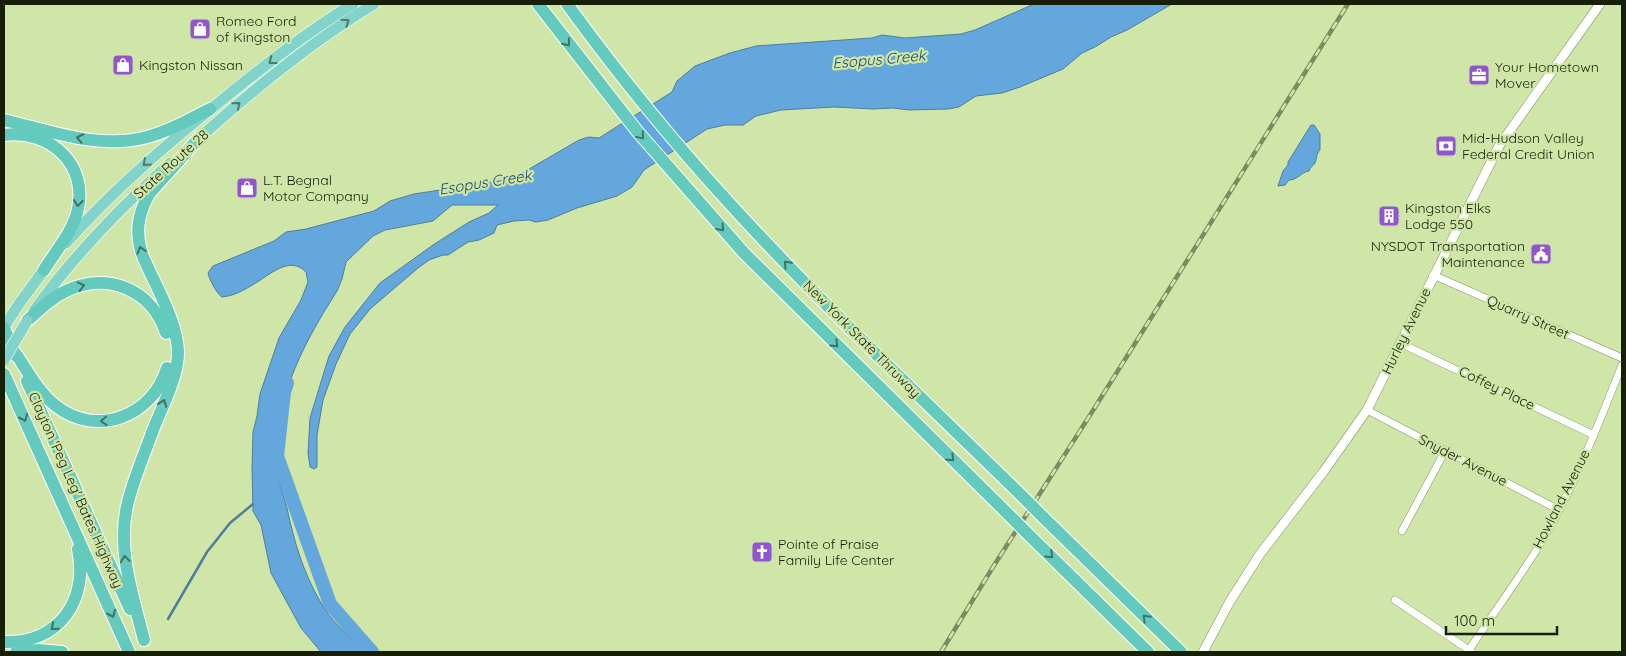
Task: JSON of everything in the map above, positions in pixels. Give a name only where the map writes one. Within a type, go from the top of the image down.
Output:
[{"type":"highway","name":"State Route 28","points":[[4,328],[44,270],[75,233],[111,196],[210,109],[270,62],[353,4]]},
{"type":"highway","name":"State Route 28","points":[[10,357],[27,322],[56,281],[104,227],[148,184],[200,137],[292,61],[346,21],[374,4]]},
{"type":"highway","name":"New York State Thruway","points":[[538,4],[610,98],[688,192],[772,282],[1148,652]]},
{"type":"highway","name":"New York State Thruway","points":[[567,4],[628,84],[705,177],[789,266],[1181,652]]},
{"type":"highway","points":[[4,120],[89,140],[117,142],[154,135],[210,109]]},
{"type":"highway","points":[[4,135],[31,135],[48,142],[64,154],[75,174],[79,194],[76,214],[68,233],[44,270]]},
{"type":"highway","points":[[144,640],[126,566],[125,520],[135,479],[173,375],[178,353],[174,330],[142,254],[139,244],[138,224],[143,204],[150,194],[200,137]]},
{"type":"highway","points":[[10,357],[55,406],[73,416],[93,421],[114,420],[134,412],[149,400],[166,373],[169,343],[162,321],[148,302],[123,287],[97,283],[76,287],[50,300],[27,322]]},
{"type":"highway","name":"Clayton 'Peg Leg' Bates Highway","points":[[4,328],[10,357],[149,652]]},
{"type":"highway","name":"Clayton 'Peg Leg' Bates Highway","points":[[4,374],[130,652]]},
{"type":"highway","points":[[4,642],[24,642],[44,635],[61,621],[73,603],[80,582],[80,560],[61,502]]},
{"type":"highway","points":[[16,652],[38,650],[62,652]]},
{"type":"street","name":"Hurley Avenue","points":[[1203,652],[1229,603],[1260,554],[1324,471],[1367,410],[1499,146],[1600,4]]},
{"type":"street","name":"Quarry Street","points":[[1433,275],[1622,358]]},
{"type":"street","name":"Coffey Place","points":[[1400,343],[1594,435]]},
{"type":"street","name":"Howland Avenue","points":[[1470,651],[1544,537],[1559,510],[1574,481],[1622,366]]},
{"type":"street","name":"Snyder Avenue","points":[[1367,410],[1559,510]]},
{"type":"street","points":[[1402,531],[1445,451]]},
{"type":"street","points":[[1396,600],[1470,651]]},
{"type":"water","points":[[1034,4],[1172,4],[1082,53],[1063,69],[1002,93],[976,96],[959,107],[909,110],[834,107],[781,110],[756,116],[743,125],[725,125],[707,129],[644,170],[632,187],[617,196],[577,208],[548,220],[536,222],[529,220],[514,221],[497,225],[494,233],[479,240],[468,242],[448,255],[429,260],[370,309],[350,334],[336,364],[323,400],[317,435],[317,467],[314,469],[310,467],[308,453],[310,418],[329,356],[345,327],[380,283],[433,245],[469,222],[489,213],[498,205],[452,205],[433,221],[385,230],[373,236],[346,262],[337,291],[311,335],[290,380],[279,428],[277,453],[280,483],[304,568],[314,590],[329,615],[365,652],[321,652],[301,628],[271,573],[261,525],[253,511],[253,432],[260,394],[279,338],[301,300],[308,282],[306,272],[300,267],[286,266],[239,292],[222,297],[216,290],[208,273],[213,266],[274,241],[286,232],[306,229],[374,211],[390,201],[414,194],[512,179],[579,140],[589,137],[599,138],[672,92],[677,81],[695,66],[730,53],[756,46],[872,38],[882,35],[905,38],[961,34],[975,30]]},
{"type":"water","points":[[1311,125],[1314,125],[1320,134],[1320,150],[1315,163],[1309,171],[1295,179],[1289,180],[1285,185],[1278,186],[1283,171]]},
{"type":"waterway","name":"Esopus Creek","points":[[287,383],[284,392],[277,456],[330,604],[372,652]]},
{"type":"waterway","points":[[168,619],[207,552],[230,523],[253,504]]},
{"type":"railway","points":[[941,652],[1348,4]]},
{"type":"place","name":"Romeo Ford of Kingston","points":[[200,29]]},
{"type":"place","name":"Kingston Nissan","points":[[123,65]]},
{"type":"place","name":"Your Hometown Mover","points":[[1479,75]]},
{"type":"place","name":"Mid-Hudson Valley Federal Credit Union","points":[[1446,146]]},
{"type":"place","name":"L.T. Begnal Motor Company","points":[[247,188]]},
{"type":"place","name":"Kingston Elks Lodge 550","points":[[1389,216]]},
{"type":"place","name":"NYSDOT Transportation Maintenance","points":[[1541,254]]},
{"type":"place","name":"Pointe of Praise Family Life Center","points":[[762,552]]}]
